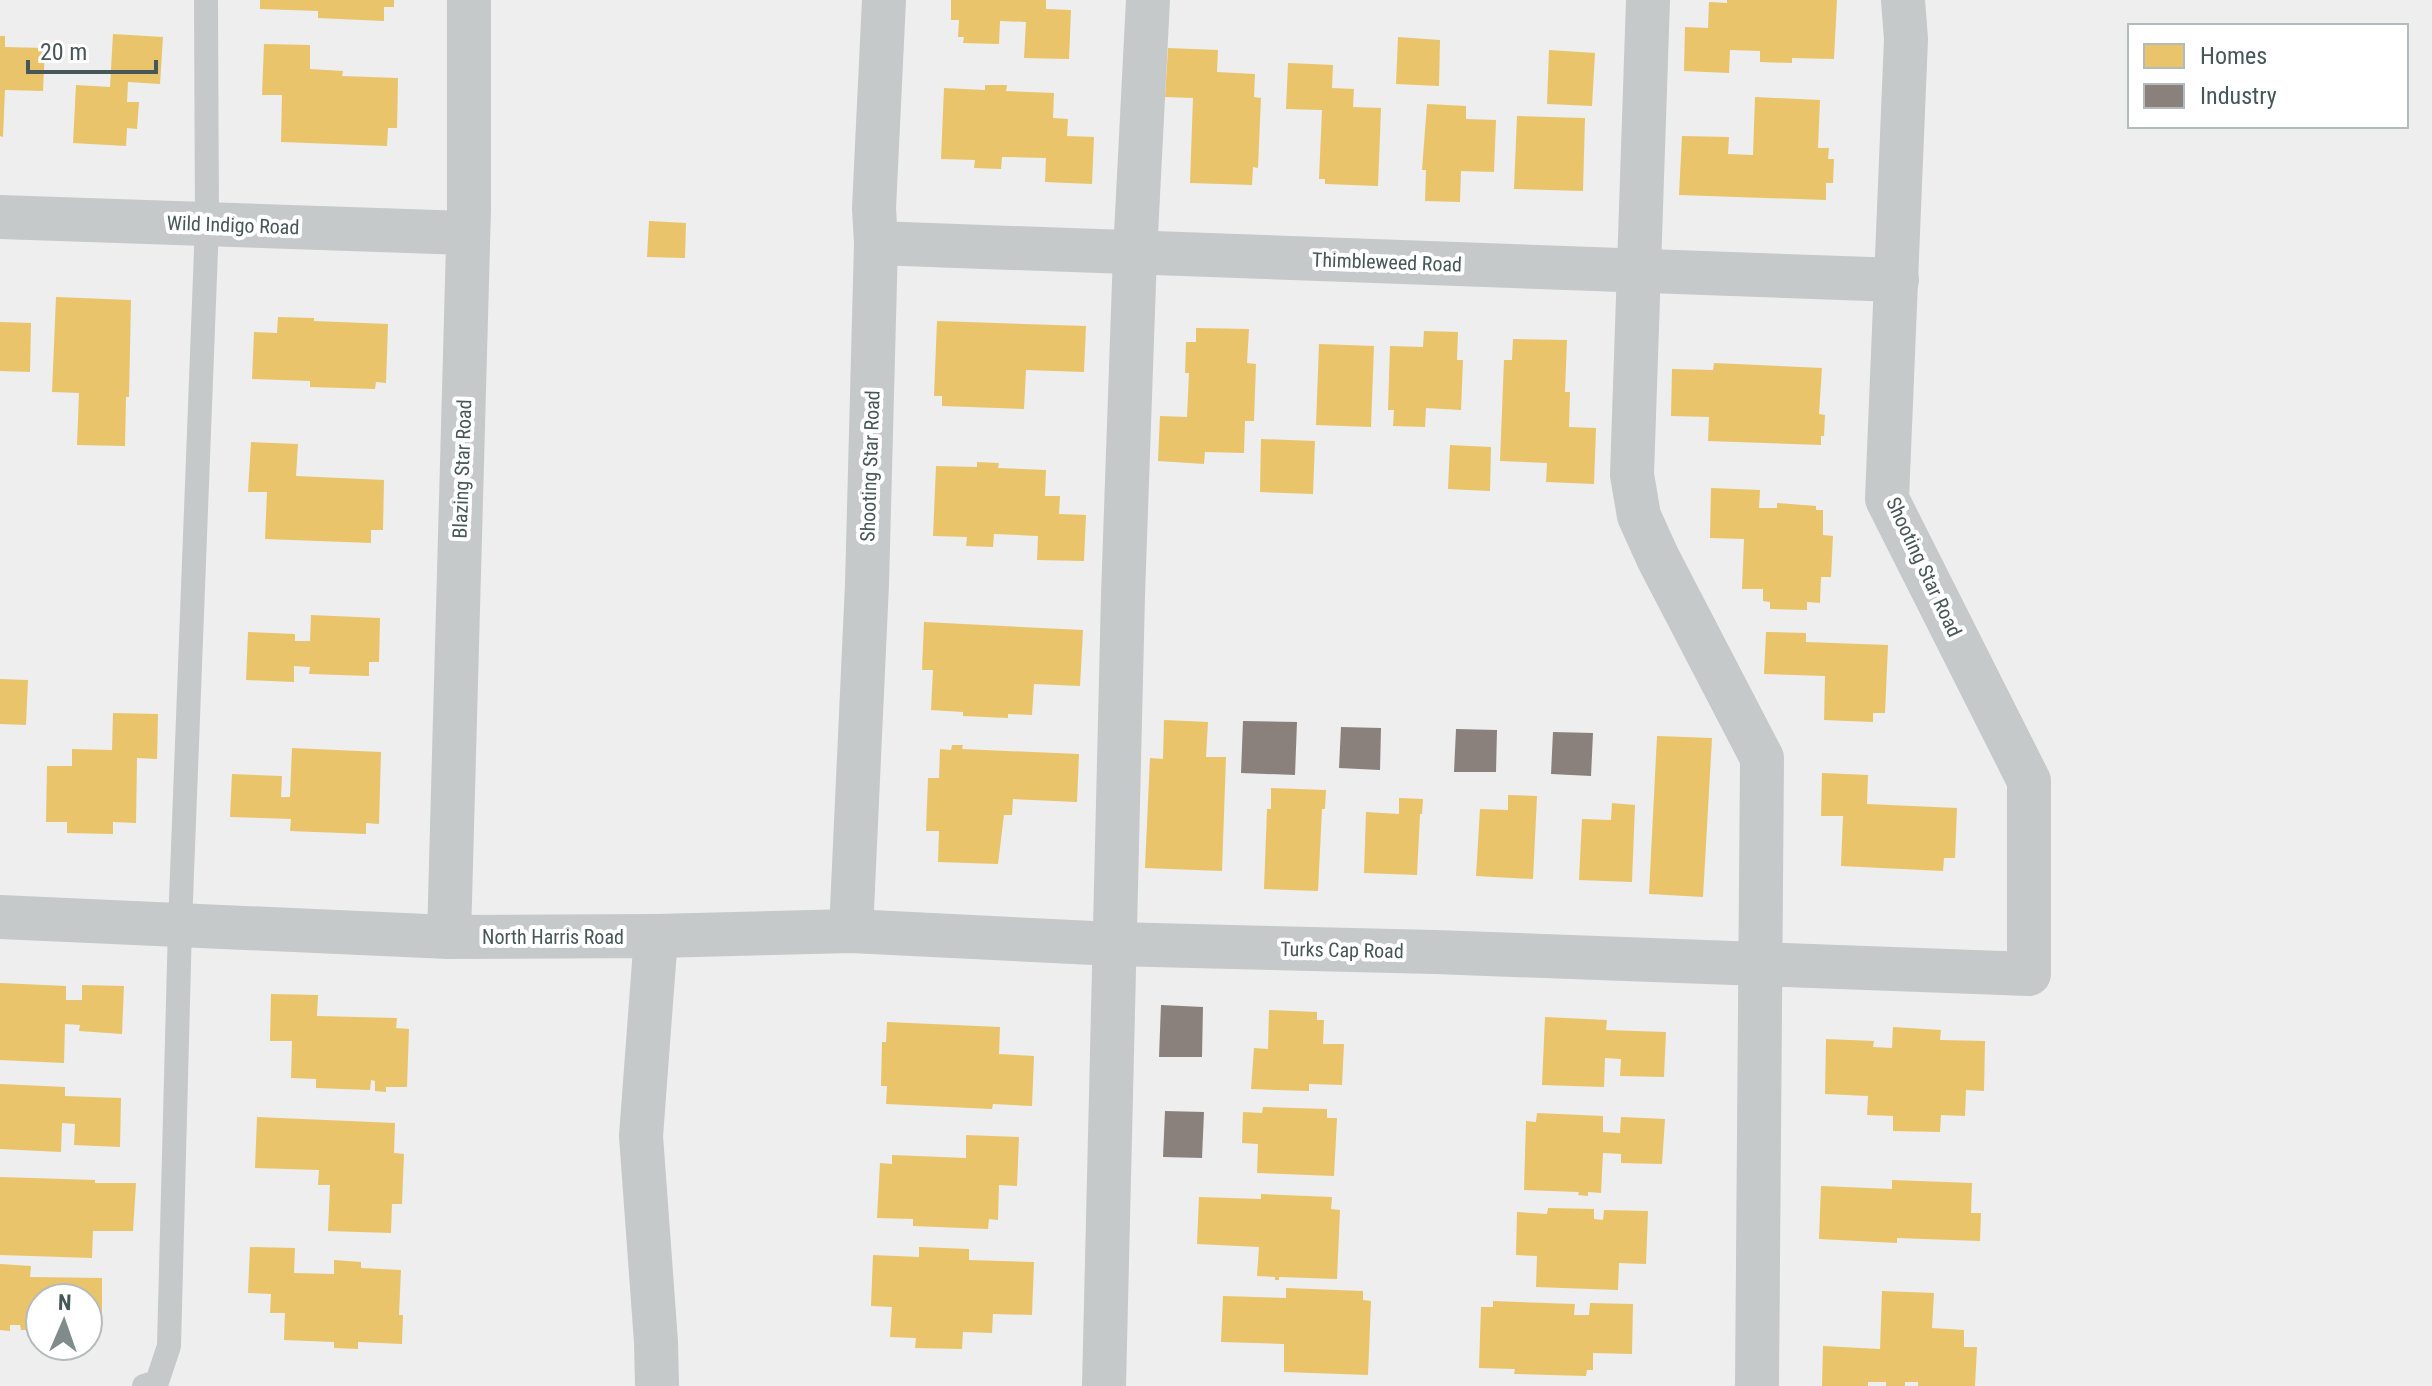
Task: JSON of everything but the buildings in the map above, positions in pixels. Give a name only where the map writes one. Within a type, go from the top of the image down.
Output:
[{"type":"street","name":"Blazing Star Road","points":[[449,937],[469,208],[469,0]]},
{"type":"street","name":"Shooting Star Road","points":[[851,931],[867,569],[876,243],[874,208],[884,0]]},
{"type":"street","points":[[1104,1386],[1135,254],[1148,0]]},
{"type":"street","points":[[1648,0],[1632,475],[1639,516],[1762,758],[1757,1386]]},
{"type":"street","name":"Shooting Star Road","points":[[1903,0],[1906,39],[1887,499],[2029,781],[2029,974]]},
{"type":"street","name":"Wild Indigo Road","points":[[0,217],[466,233]]},
{"type":"street","name":"Thimbleweed Road","points":[[876,243],[1897,280]]},
{"type":"street","name":"North Harris Road","points":[[0,917],[449,937],[656,936]]},
{"type":"street","name":"Turks Cap Road","points":[[656,936],[851,931],[1114,944],[1435,952],[2029,974]]},
{"type":"street","points":[[656,936],[641,1136],[657,1386]]},
{"type":"lane","points":[[144,1386],[157,1382],[169,1346],[180,925],[207,224],[206,0]]}]
